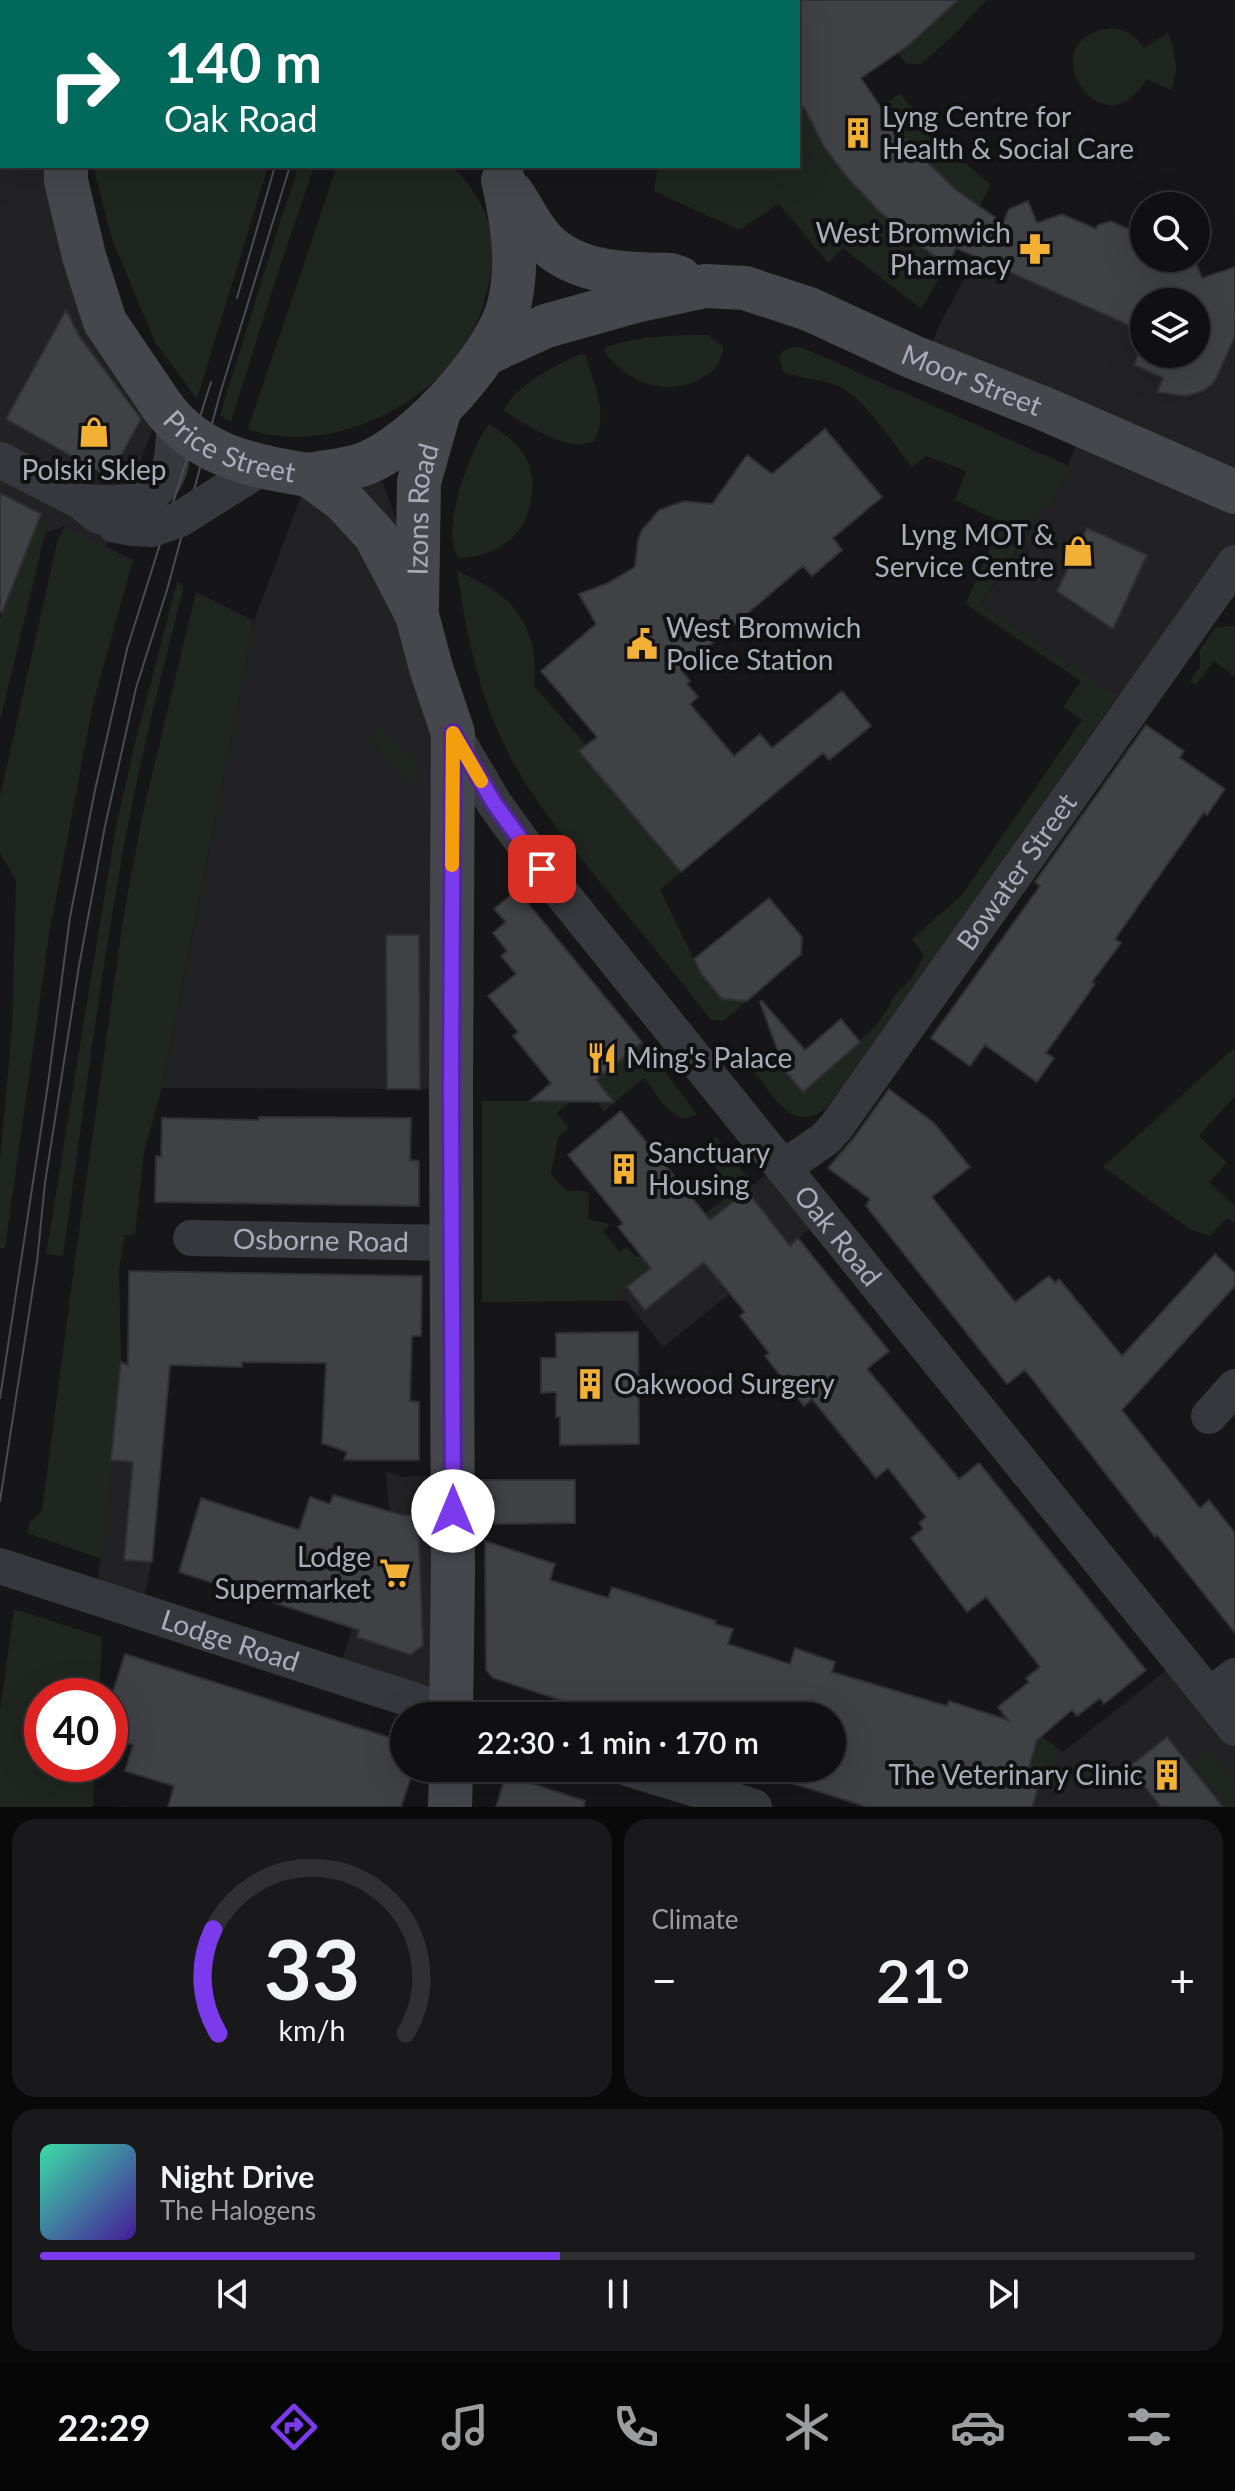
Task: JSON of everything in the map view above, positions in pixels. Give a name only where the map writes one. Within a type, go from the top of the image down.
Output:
[{"type":"street","name":"Price Street","points":[[66,168],[66,181],[84,256],[105,322],[169,415],[215,451],[261,468],[309,475],[368,462],[404,441],[440,408],[487,353],[510,304],[515,267],[513,223],[500,171]]},
{"type":"street","name":"Moor Street","points":[[500,171],[545,243],[562,256],[604,272],[671,275],[705,286],[745,288],[767,294],[809,309],[913,357],[1234,487]]},
{"type":"street","name":"Moor Street","points":[[487,353],[546,326],[585,313],[705,286]]},
{"type":"street","name":"Izons Road","points":[[417,615],[419,482],[440,408]]},
{"type":"street","points":[[119,514],[153,492],[168,475],[169,415]]},
{"type":"street","points":[[0,460],[80,501],[119,514],[133,528],[152,529],[180,519],[261,468]]},
{"type":"street","name":"Izons Road","points":[[309,475],[343,500],[376,536],[417,615],[453,733],[451,1243],[455,1702]]},
{"type":"street","name":"Bowater Street","points":[[783,1168],[825,1139],[836,1127],[1235,563]]},
{"type":"street","name":"Oak Road","points":[[453,733],[494,803],[542,869],[783,1168],[1222,1686],[1235,1728]]},
{"type":"street","name":"Osborne Road","points":[[191,1238],[451,1243]]},
{"type":"street","points":[[1209,1416],[1235,1387]]},
{"type":"street","name":"Lodge Road","points":[[0,1566],[415,1702]]},
{"type":"street","points":[[450,1807],[451,1782]]},
{"type":"street","points":[[673,1782],[754,1807]]},
{"type":"shaded area","points":[[957,0],[986,0],[955,34],[921,64],[906,64],[898,53]]},
{"type":"shaded area","points":[[1114,28],[1131,35],[1144,48],[1168,33],[1176,62],[1171,90],[1147,79],[1128,99],[1110,105],[1093,99],[1080,85],[1073,67],[1075,49],[1088,35]]},
{"type":"shaded area","points":[[900,93],[937,139],[991,185],[979,207],[926,161],[880,107]]},
{"type":"shaded area","points":[[800,106],[804,107],[816,132],[847,176],[904,232],[947,265],[921,309],[843,248],[828,263],[779,204],[739,230],[654,191],[658,168],[800,168]]},
{"type":"shaded area","points":[[0,168],[67,168],[162,406],[106,547],[65,526],[45,534],[12,587],[0,580]]},
{"type":"shaded area","points":[[94,168],[267,168],[197,399],[155,342],[112,239]]},
{"type":"shaded area","points":[[298,168],[313,168],[231,422],[220,415]]},
{"type":"shaded area","points":[[336,168],[452,168],[460,174],[487,216],[493,249],[481,311],[459,355],[417,395],[364,424],[335,433],[305,437],[276,436],[248,429]]},
{"type":"shaded area","points":[[995,223],[1130,295],[1130,368],[1210,368],[1210,346],[1235,332],[1235,563],[1133,706],[980,607],[1041,511],[1051,506],[1084,426],[924,361],[942,320]]},
{"type":"shaded area","points":[[707,335],[723,346],[718,364],[704,377],[676,386],[663,387],[636,379],[624,372],[604,351],[606,347],[618,343],[643,338]]},
{"type":"shaded area","points":[[792,347],[801,347],[1069,466],[1051,506],[1041,511],[980,606],[1118,696],[826,1108],[803,1117],[785,1109],[755,1073],[778,1052],[808,1087],[875,1027],[893,997],[912,978],[924,955],[912,939],[962,895],[1082,720],[1063,707],[1081,681],[966,604],[1001,522],[955,500],[966,471],[926,456],[912,467],[867,410],[847,391],[836,385],[783,371],[779,357]]},
{"type":"shaded area","points":[[581,354],[586,355],[600,409],[599,431],[594,441],[573,444],[560,441],[503,410],[528,384]]},
{"type":"shaded area","points":[[489,424],[512,441],[526,458],[532,478],[531,501],[522,525],[506,543],[484,554],[459,558],[452,530],[459,491]]},
{"type":"shaded area","points":[[374,458],[408,553],[431,668],[451,1089],[162,1088],[254,621],[309,475]]},
{"type":"shaded area","points":[[41,514],[45,534],[0,721],[0,619]]},
{"type":"shaded area","points":[[65,526],[133,560],[93,704],[49,935],[5,1248],[0,1248],[0,1162],[12,1028],[16,880],[0,853],[0,796],[58,539]]},
{"type":"shaded area","points":[[457,571],[493,590],[518,614],[527,628],[532,645],[534,686],[586,745],[579,751],[681,872],[660,890],[702,975],[747,1001],[723,1021],[711,1020],[532,794],[500,736],[478,676]]},
{"type":"shaded area","points":[[177,582],[184,586],[146,741],[117,887],[63,1256],[46,1254],[115,832]]},
{"type":"shaded area","points":[[196,592],[254,621],[162,1088],[144,1152],[135,1235],[125,1235],[119,1269],[121,1362],[102,1559],[27,1533],[30,1522],[42,1511],[124,913],[144,808]]},
{"type":"shaded area","points":[[1235,626],[1235,677],[1214,661],[1196,685],[1190,681],[1200,667],[1200,650],[1216,627]]},
{"type":"shaded area","points":[[374,725],[417,763],[417,788],[381,751],[376,743]]},
{"type":"shaded area","points":[[642,1042],[697,1114],[689,1118],[674,1114],[644,1078],[604,1111],[586,1089]]},
{"type":"shaded area","points":[[1235,1047],[1235,1096],[1199,1136],[1227,1163],[1209,1182],[1235,1206],[1235,1224],[1227,1218],[1210,1236],[1191,1230],[1103,1167]]},
{"type":"shaded area","points":[[482,1101],[571,1101],[557,1113],[569,1128],[558,1137],[551,1174],[566,1191],[589,1193],[588,1219],[610,1224],[603,1231],[620,1252],[627,1247],[635,1256],[660,1261],[610,1301],[482,1302]]},
{"type":"shaded area","points":[[716,1137],[754,1185],[683,1242],[678,1236],[735,1190],[710,1157],[711,1144]]},
{"type":"shaded area","points":[[780,1163],[823,1218],[749,1279],[663,1347],[626,1301],[610,1301]]},
{"type":"shaded area","points":[[121,1362],[168,1380],[151,1562],[142,1612],[96,1597]]},
{"type":"shaded area","points":[[386,1471],[403,1477],[453,1474],[451,1702],[417,1702],[337,1676],[389,1511]]},
{"type":"shaded area","points":[[14,1609],[102,1637],[100,1678],[24,1678],[24,1782],[94,1782],[93,1807],[0,1807],[0,1712]]},
{"type":"shaded area","points":[[1179,1660],[1235,1728],[1235,1807],[973,1807],[1003,1708],[1063,1752]]},
{"type":"shaded area","points":[[1003,1708],[1058,1749],[1052,1771],[1059,1784],[1027,1774],[1037,1740],[1015,1733],[1000,1721]]},
{"type":"shaded area","points":[[1207,1748],[1235,1783],[1235,1807],[1228,1807],[1191,1762]]},
{"type":"building","points":[[800,0],[958,0],[909,45],[861,78],[892,124],[955,189],[1003,223],[1009,209],[1028,201],[1037,223],[1062,214],[1096,229],[1098,225],[1111,221],[1130,230],[1130,272],[1200,272],[1202,278],[1235,267],[1235,336],[1216,379],[1203,391],[1186,396],[1157,392],[1163,378],[1141,368],[1210,368],[1210,288],[1130,288],[1130,326],[956,248],[948,265],[912,240],[878,210],[823,145],[804,107],[800,106]]},
{"type":"building","points":[[66,310],[79,336],[141,419],[112,472],[103,467],[100,472],[6,419]]},
{"type":"building","name":"West Bromwich Police Station","points":[[825,429],[882,497],[833,538],[842,550],[812,576],[803,566],[681,670],[698,697],[690,704],[734,756],[760,734],[772,748],[842,691],[871,726],[829,760],[823,753],[681,872],[579,751],[597,737],[541,671],[596,624],[579,594],[608,583],[635,567],[638,539],[659,510],[684,501],[712,504],[747,455],[772,474]]},
{"type":"building","points":[[0,493],[41,514],[2,613],[0,612]]},
{"type":"building","points":[[1087,528],[1147,555],[1113,629],[1057,591]]},
{"type":"building","points":[[1146,725],[1184,751],[1180,758],[1225,789],[1207,815],[1204,812],[1115,939],[1121,943],[1046,1053],[1054,1058],[1037,1082],[985,1045],[970,1066],[931,1038],[1040,886],[1035,882]]},
{"type":"building","points":[[517,890],[642,1042],[596,1080],[614,1102],[530,1101],[551,1083],[513,1036],[518,1032],[488,996],[516,974],[501,956],[507,951],[493,933],[506,922],[494,909]]},
{"type":"building","points":[[769,898],[802,937],[801,954],[747,1001],[722,999],[702,975],[694,959]]},
{"type":"building","points":[[386,935],[419,935],[420,1089],[387,1089]]},
{"type":"building","points":[[762,1001],[805,1050],[841,1019],[860,1042],[803,1092],[785,1071]]},
{"type":"building","points":[[889,1089],[934,1123],[970,1167],[932,1197],[1015,1302],[1049,1276],[1055,1283],[1059,1279],[1122,1356],[1215,1254],[1235,1273],[1235,1286],[1122,1410],[1200,1508],[1209,1500],[1235,1533],[1235,1633],[1157,1535],[1155,1537],[1025,1370],[1007,1384],[866,1206],[870,1199],[828,1168]]},
{"type":"building","points":[[621,1111],[710,1220],[747,1191],[790,1246],[798,1238],[889,1351],[867,1369],[959,1479],[979,1463],[1146,1670],[1104,1704],[1100,1698],[1077,1716],[1072,1710],[1037,1740],[1027,1774],[1041,1778],[1032,1807],[867,1807],[788,1782],[846,1782],[846,1702],[566,1702],[493,1678],[486,1670],[485,1541],[555,1564],[550,1580],[608,1598],[612,1587],[716,1621],[715,1624],[733,1629],[728,1644],[790,1664],[795,1648],[835,1662],[832,1672],[947,1706],[949,1701],[1008,1720],[998,1707],[1029,1682],[1026,1678],[1040,1667],[986,1597],[967,1612],[911,1538],[923,1529],[919,1523],[926,1517],[888,1468],[876,1478],[812,1399],[804,1406],[765,1356],[769,1353],[740,1316],[745,1312],[704,1262],[645,1310],[627,1287],[651,1268],[618,1227],[623,1223],[568,1155]]},
{"type":"building","points":[[259,1117],[411,1118],[410,1160],[419,1161],[419,1206],[155,1202],[156,1156],[161,1157],[162,1118],[259,1120]]},
{"type":"building","points":[[129,1271],[422,1276],[421,1336],[412,1336],[410,1401],[419,1402],[419,1460],[344,1460],[347,1452],[322,1443],[326,1363],[242,1362],[242,1367],[170,1365],[152,1562],[124,1560],[133,1462],[111,1460],[121,1362],[128,1365]]},
{"type":"building","name":"Oakwood Surgery","points":[[638,1332],[639,1444],[560,1445],[556,1392],[541,1393],[541,1358],[556,1358],[556,1333]]},
{"type":"building","points":[[482,1480],[575,1480],[575,1523],[483,1524]]},
{"type":"building","points":[[333,1495],[402,1515],[418,1515],[423,1645],[411,1655],[357,1637],[359,1630],[179,1572],[201,1498],[299,1530],[310,1497],[330,1504]]},
{"type":"building","points":[[125,1654],[390,1738],[390,1782],[409,1782],[401,1807],[168,1807],[174,1786],[128,1772],[133,1745],[128,1743],[128,1678],[117,1678]]},
{"type":"building","name":"The Veterinary Clinic","points":[[1167,1737],[1223,1807],[1161,1807],[1129,1767]]},
{"type":"building","points":[[504,1782],[527,1782],[585,1801],[584,1807],[496,1807]]},
{"type":"tram line","points":[[237,298],[274,168]]},
{"type":"tram line","points":[[0,1501],[37,1262],[45,1183],[79,966],[105,826],[136,688],[167,590],[220,394],[289,168]]},
{"type":"tram line","points":[[0,1398],[70,917],[95,790],[127,649],[211,382]]},
{"type":"slow traffic","points":[[452,865],[453,733],[481,781]]},
{"type":"place","name":"Lyng Centre for Health & Social Care","points":[[858,133]]},
{"type":"place","name":"West Bromwich Pharmacy","points":[[1035,249]]},
{"type":"place","name":"Polski Sklep","points":[[94,432]]},
{"type":"place","name":"Lyng MOT & Service Centre","points":[[1078,551]]},
{"type":"place","name":"West Bromwich Police Station","points":[[642,644]]},
{"type":"place","name":"Ming's Palace","points":[[602,1058]]},
{"type":"place","name":"Sanctuary Housing","points":[[624,1169]]},
{"type":"place","name":"Oakwood Surgery","points":[[590,1384]]},
{"type":"place","name":"Lodge Supermarket","points":[[395,1573]]},
{"type":"place","name":"The Veterinary Clinic","points":[[1167,1775]]},
{"type":"route","points":[[453,1511],[453,733],[494,803],[542,869]]}]
